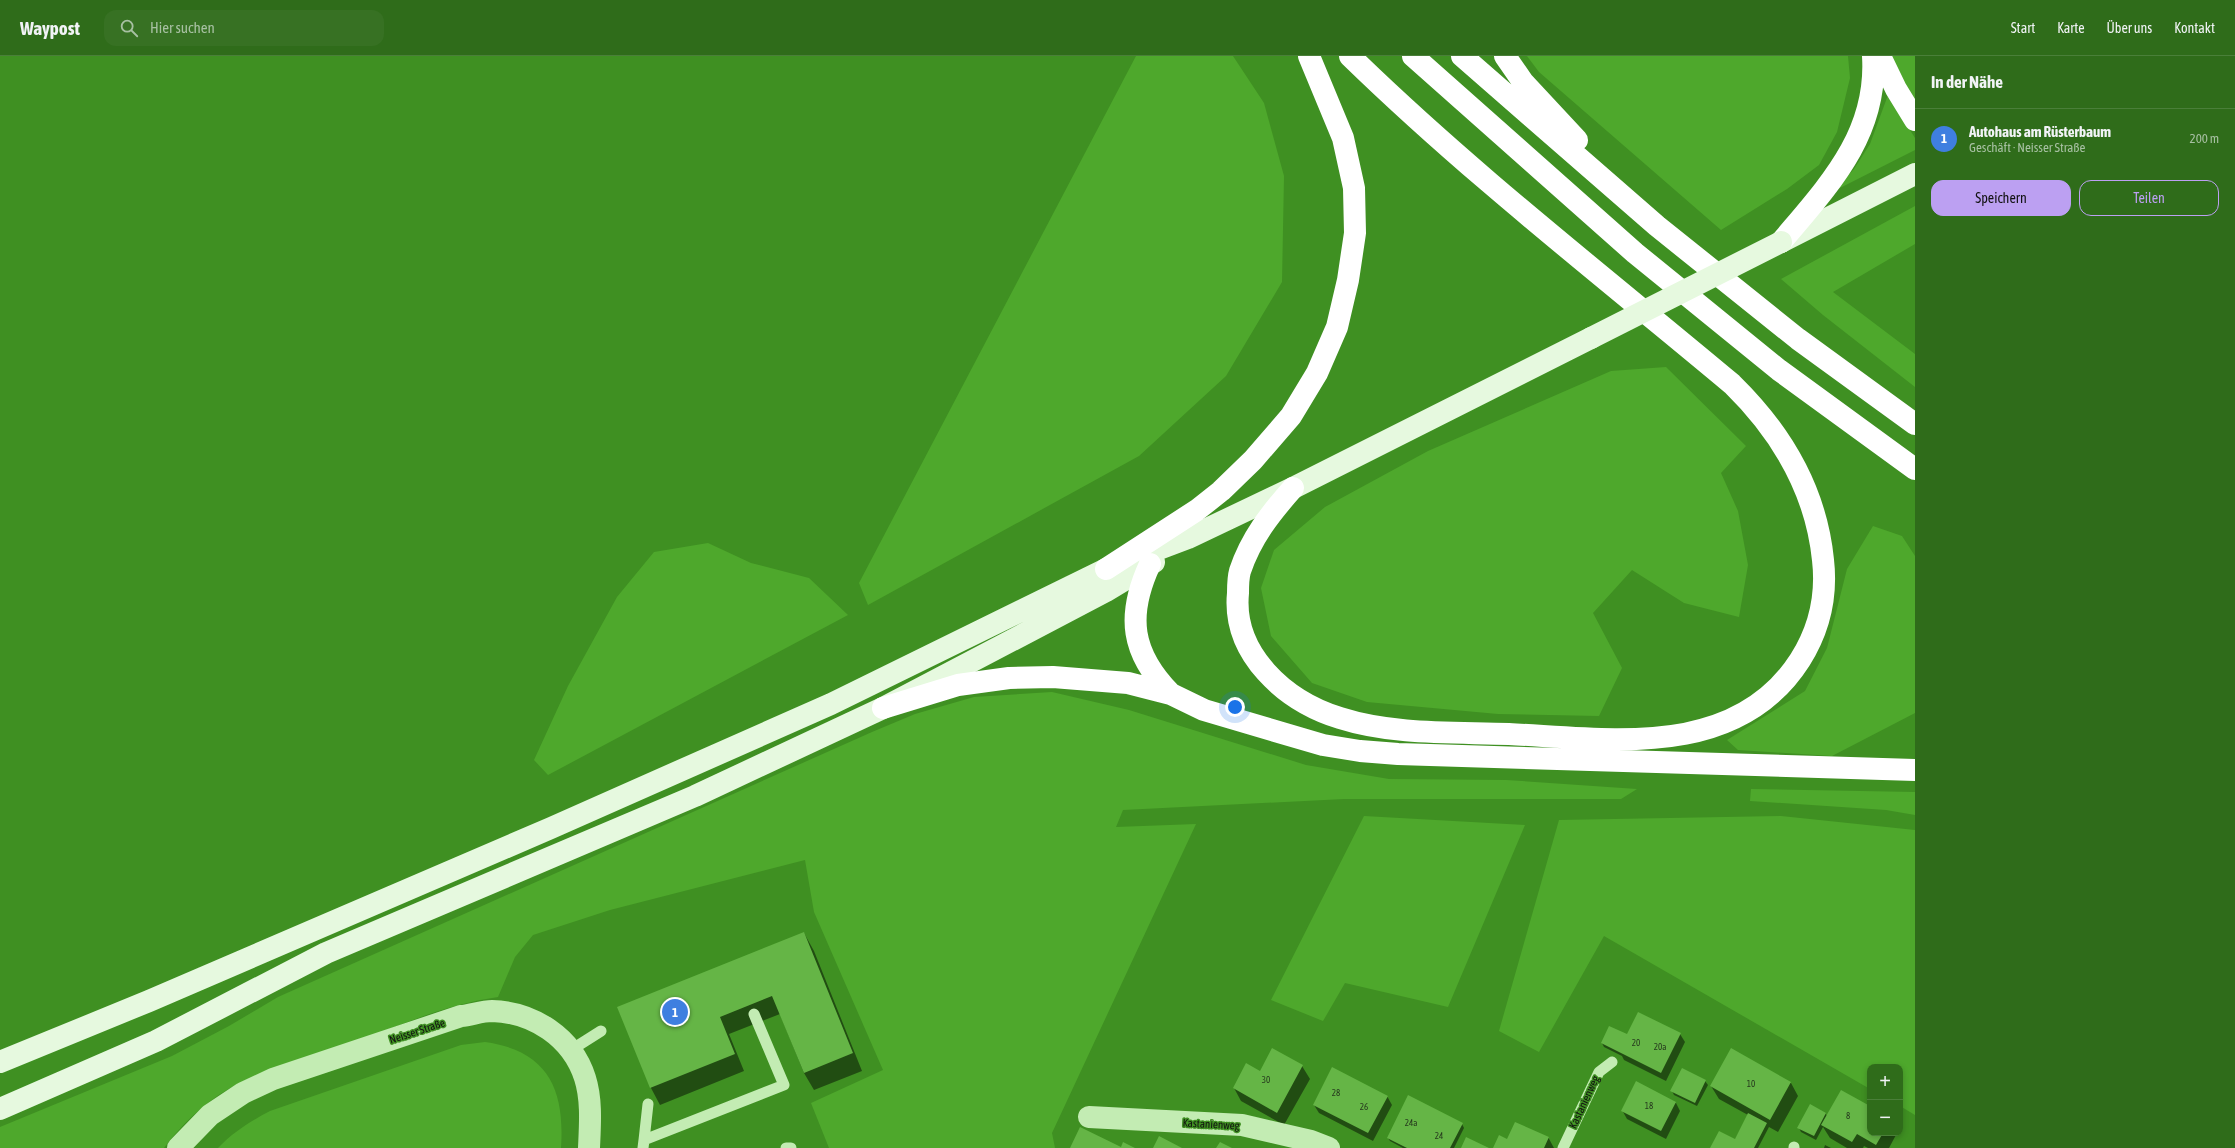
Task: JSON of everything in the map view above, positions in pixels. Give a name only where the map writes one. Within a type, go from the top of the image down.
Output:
[{"type":"highway","points":[[1106,570],[1197,510],[1221,492],[1253,460],[1291,416],[1317,373],[1336,327],[1348,280],[1355,233],[1354,188],[1343,138],[1309,56]]},
{"type":"highway","points":[[1293,488],[1263,523],[1249,548],[1239,574],[1237,601],[1239,626],[1249,649],[1264,670],[1284,690],[1310,706],[1340,718],[1377,727],[1431,731],[1636,740],[1669,737],[1693,732],[1732,719],[1749,710],[1781,684],[1806,651],[1820,611],[1824,570],[1822,546],[1815,516],[1802,480],[1792,459],[1765,419],[1732,384],[1491,185],[1389,95],[1350,56]]},
{"type":"highway","points":[[1413,56],[1635,253],[1779,370],[1915,469]]},
{"type":"highway","points":[[1462,56],[1657,226],[1798,339],[1915,424]]},
{"type":"highway","points":[[1505,56],[1523,82],[1657,226]]},
{"type":"highway","points":[[1781,242],[1834,178],[1849,156],[1870,106],[1874,70],[1872,56]]},
{"type":"highway","points":[[1880,56],[1896,89],[1915,120]]},
{"type":"highway","points":[[1150,564],[1141,583],[1136,602],[1135,612],[1138,641],[1144,662],[1171,694]]},
{"type":"highway","points":[[883,708],[958,685],[1009,678],[1053,677],[1128,683],[1171,694],[1204,710],[1277,732],[1323,745],[1360,751],[1398,754],[1915,770]]},
{"type":"main road","points":[[0,1062],[149,1002],[694,765],[859,690],[1106,570],[1188,538],[1293,488],[1915,174]]},
{"type":"main road","points":[[0,1108],[156,1041],[326,953],[694,796],[883,708],[1106,591],[1150,564],[1188,538]]},
{"type":"street","name":"Neisser Straße","points":[[178,1148],[210,1115],[228,1102],[273,1079],[461,1016],[490,1011],[526,1016],[554,1034],[571,1050],[585,1078],[590,1119],[589,1148]]},
{"type":"street","name":"Kastanienweg","points":[[1088,1117],[1242,1125],[1311,1140],[1330,1148]]},
{"type":"lane","points":[[648,1104],[644,1144],[784,1085],[754,1014]]},
{"type":"lane","points":[[571,1050],[601,1032]]},
{"type":"lane","name":"Kastanienweg","points":[[1563,1148],[1599,1072],[1612,1062]]},
{"type":"green space","points":[[1136,56],[1233,56],[1264,103],[1284,176],[1282,282],[1226,376],[1139,456],[868,605],[859,583]]},
{"type":"green space","points":[[1527,56],[1848,56],[1850,78],[1837,132],[1819,165],[1787,189],[1721,230],[1539,72]]},
{"type":"green space","points":[[1891,56],[1915,56],[1915,107]]},
{"type":"green space","points":[[1888,95],[1915,138],[1915,150],[1834,191],[1854,169],[1870,144]]},
{"type":"green space","points":[[1915,206],[1915,244],[1833,292],[1915,354],[1915,387],[1823,315],[1781,279]]},
{"type":"green space","points":[[1666,367],[1746,446],[1721,473],[1738,511],[1748,565],[1739,617],[1684,603],[1632,570],[1593,613],[1622,668],[1599,716],[1498,714],[1367,702],[1312,683],[1271,636],[1261,588],[1274,550],[1325,507],[1428,451],[1611,371]]},
{"type":"green space","points":[[1873,526],[1902,536],[1915,556],[1915,713],[1832,756],[1738,750],[1727,740],[1805,691],[1827,648],[1847,569]]},
{"type":"green space","points":[[708,543],[751,563],[809,578],[848,615],[548,775],[534,760],[568,686],[617,597],[654,552]]},
{"type":"green space","points":[[1052,692],[1129,710],[1306,765],[1389,779],[1506,780],[1637,789],[1621,799],[1344,799],[1123,810],[1116,827],[1196,824],[1052,1133],[1055,1148],[829,1148],[811,1103],[883,1070],[814,912],[805,860],[610,910],[533,935],[515,957],[498,997],[436,1012],[336,1049],[259,1074],[224,1092],[205,1105],[179,1130],[164,1148],[0,1148],[0,1127],[172,1056],[229,1026],[278,997],[872,732],[915,714],[974,697]]},
{"type":"green space","points":[[1751,789],[1915,792],[1915,815],[1886,810],[1750,801]]},
{"type":"green space","points":[[1364,816],[1525,825],[1448,1007],[1345,983],[1323,1021],[1271,1000]]},
{"type":"green space","points":[[1781,816],[1915,830],[1915,1115],[1903,1108],[1903,1064],[1867,1064],[1867,1087],[1604,936],[1539,1052],[1499,1031],[1559,820]]},
{"type":"green space","points":[[485,1042],[507,1047],[524,1054],[538,1064],[548,1076],[555,1091],[560,1108],[561,1148],[218,1148],[242,1127],[270,1111],[461,1045]]},
{"type":"building","points":[[804,932],[853,1053],[804,1073],[772,996],[720,1017],[735,1054],[650,1088],[617,1007]]},
{"type":"building","points":[[1638,1012],[1681,1033],[1661,1073],[1601,1043],[1609,1026],[1627,1034]]},
{"type":"building","points":[[1272,1048],[1303,1065],[1277,1113],[1233,1088],[1246,1063],[1260,1071]]},
{"type":"building","points":[[1731,1048],[1791,1082],[1770,1120],[1710,1086]]},
{"type":"building","points":[[1332,1067],[1388,1096],[1368,1133],[1313,1105]]},
{"type":"building","points":[[1682,1068],[1706,1080],[1695,1103],[1670,1091]]},
{"type":"building","points":[[1636,1081],[1676,1102],[1661,1131],[1621,1111]]},
{"type":"building","points":[[1841,1090],[1867,1104],[1867,1136],[1881,1136],[1876,1145],[1857,1134],[1852,1142],[1821,1125]]},
{"type":"building","points":[[1408,1095],[1463,1123],[1450,1148],[1407,1148],[1387,1138]]},
{"type":"building","points":[[1810,1104],[1826,1113],[1814,1136],[1797,1128]]},
{"type":"building","points":[[1748,1113],[1767,1123],[1754,1148],[1710,1148],[1719,1131],[1735,1139]]},
{"type":"building","points":[[1515,1122],[1549,1137],[1544,1148],[1493,1148],[1499,1135],[1507,1139]]},
{"type":"building","points":[[1080,1127],[1121,1147],[1123,1142],[1135,1148],[1070,1148]]},
{"type":"building","points":[[1159,1136],[1182,1148],[1153,1148]]},
{"type":"building","points":[[1466,1137],[1489,1148],[1461,1148]]},
{"type":"building","points":[[1220,1142],[1232,1148],[1216,1148]]},
{"type":"place","name":"Autohaus am Rüsterbaum","points":[[675,1012]]}]
